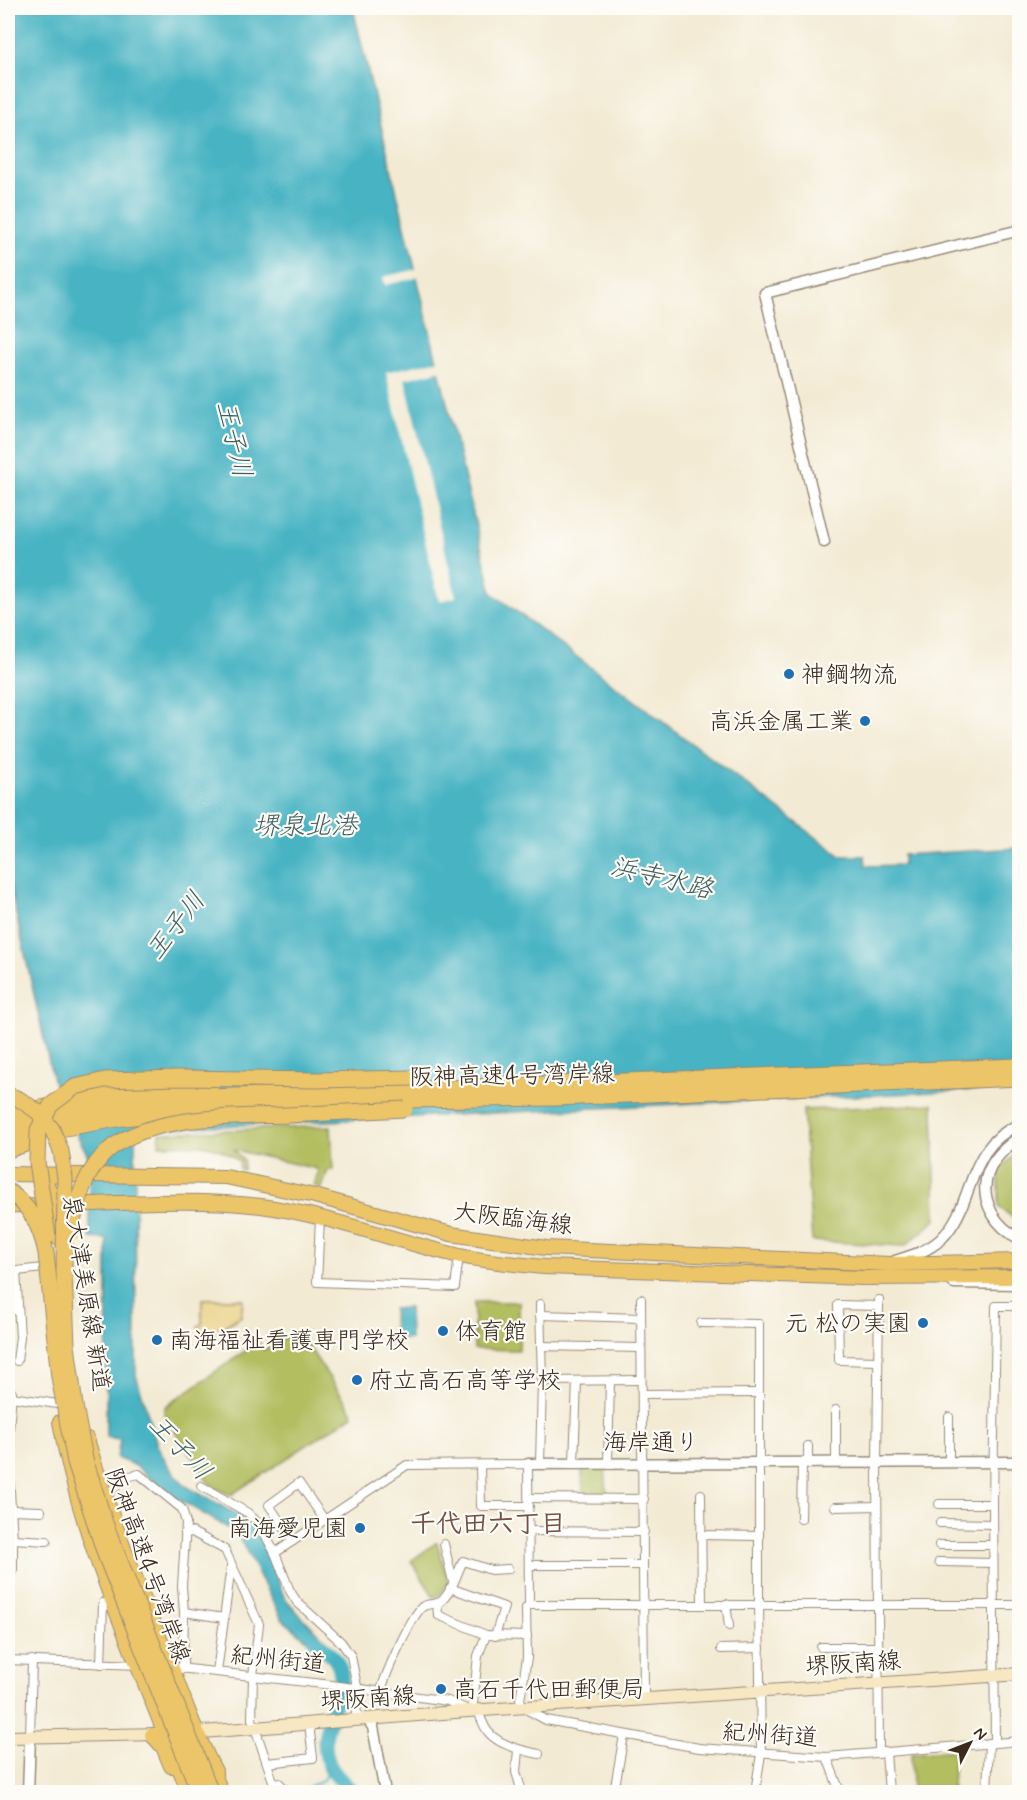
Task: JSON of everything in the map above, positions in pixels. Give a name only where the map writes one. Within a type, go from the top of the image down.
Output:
[{"type":"highway","name":"阪神高速4号湾岸線","points":[[8,1126],[118,1106],[209,1097],[1020,1066]]},
{"type":"highway","points":[[62,1346],[36,1148],[40,1122],[51,1105],[66,1092],[95,1081],[195,1078],[316,1080]]},
{"type":"highway","points":[[8,1114],[142,1091],[203,1085],[413,1078],[481,1081],[663,1080]]},
{"type":"highway","name":"阪神高速4号湾岸線","points":[[8,1138],[123,1118],[235,1108],[394,1100],[556,1098],[1020,1078]]},
{"type":"highway","points":[[8,1095],[19,1099],[38,1112],[52,1129],[61,1151],[65,1178],[62,1346]]},
{"type":"highway","points":[[62,1346],[69,1246],[79,1200],[94,1166],[109,1149],[130,1136],[153,1128],[195,1121],[556,1098]]},
{"type":"highway","points":[[8,1150],[47,1138],[167,1113]]},
{"type":"highway","points":[[8,1191],[29,1210],[42,1234],[62,1346]]},
{"type":"highway","name":"阪神高速4号湾岸線","points":[[62,1346],[80,1433],[98,1501],[138,1609],[219,1791]]},
{"type":"highway","name":"阪神高速4号湾岸線","points":[[62,1346],[68,1433],[94,1525],[199,1792]]},
{"type":"main road","name":"大阪臨海線","points":[[8,1174],[226,1177],[315,1196],[451,1234],[546,1248],[889,1263],[1020,1261]]},
{"type":"main road","name":"泉大津美原線 新道","points":[[43,1174],[56,1205],[74,1364],[87,1438],[104,1498],[178,1668],[197,1733],[219,1791]]},
{"type":"main road","name":"泉大津美原線 新道","points":[[43,1174],[34,1206],[43,1268],[44,1308],[67,1461],[86,1528],[138,1665],[165,1752],[182,1792]]},
{"type":"main road","name":"大阪臨海線","points":[[8,1205],[139,1201],[264,1207],[320,1218],[459,1256],[545,1267],[864,1278],[1020,1277]]},
{"type":"main road","name":"堺阪南線","points":[[8,1737],[197,1733],[368,1720],[473,1708],[524,1708],[1020,1674]]},
{"type":"main road","points":[[159,1734],[173,1754],[189,1792]]},
{"type":"street","points":[[824,542],[765,293],[1020,230]]},
{"type":"street","points":[[889,1263],[926,1250],[940,1240],[956,1218],[984,1151],[998,1136],[1020,1124]]},
{"type":"street","points":[[1020,1137],[1010,1144],[993,1163],[987,1174],[985,1194],[995,1218],[1012,1236],[1020,1239]]},
{"type":"street","points":[[320,1218],[317,1282],[455,1287],[459,1256]]},
{"type":"street","points":[[17,1361],[20,1336],[12,1272],[43,1268]]},
{"type":"street","points":[[864,1278],[968,1284],[1020,1284]]},
{"type":"street","points":[[641,1299],[644,1698]]},
{"type":"street","points":[[878,1361],[839,1360],[838,1305],[879,1303],[877,1683],[882,1754],[889,1792]]},
{"type":"street","points":[[540,1304],[542,1381],[540,1464]]},
{"type":"street","points":[[987,1792],[992,1742],[994,1675],[993,1504],[996,1306],[1020,1306]]},
{"type":"street","points":[[8,1310],[18,1310]]},
{"type":"street","points":[[540,1315],[641,1318]]},
{"type":"street","points":[[701,1323],[759,1324],[759,1604],[762,1690],[761,1754],[755,1792]]},
{"type":"street","points":[[541,1346],[641,1348]]},
{"type":"street","points":[[542,1381],[641,1380]]},
{"type":"street","points":[[574,1463],[577,1381]]},
{"type":"street","points":[[608,1463],[609,1381]]},
{"type":"street","points":[[642,1394],[759,1393]]},
{"type":"street","points":[[8,1442],[12,1395],[57,1404]]},
{"type":"street","points":[[836,1410],[836,1463]]},
{"type":"street","points":[[949,1417],[949,1462]]},
{"type":"street","points":[[801,1519],[808,1446]]},
{"type":"street","points":[[8,1460],[13,1539],[13,1570],[8,1570]]},
{"type":"street","name":"海岸通り","points":[[528,1464],[1020,1462]]},
{"type":"street","points":[[274,1553],[406,1465],[528,1464],[529,1605],[526,1608],[527,1658],[520,1700],[524,1708]]},
{"type":"street","points":[[480,1465],[481,1506],[529,1502],[644,1499]]},
{"type":"street","points":[[104,1498],[126,1477],[139,1474],[182,1509],[186,1523],[182,1586],[184,1612],[178,1668]]},
{"type":"street","points":[[293,1541],[269,1505],[299,1483],[324,1519]]},
{"type":"street","points":[[201,1486],[248,1513],[264,1531],[297,1602],[341,1642],[351,1656],[354,1662],[353,1688],[356,1714],[368,1720],[373,1726],[385,1792]]},
{"type":"street","points":[[701,1494],[702,1604]]},
{"type":"street","points":[[939,1504],[993,1504]]},
{"type":"street","points":[[835,1507],[877,1506]]},
{"type":"street","points":[[10,1510],[41,1511]]},
{"type":"street","points":[[940,1523],[993,1524]]},
{"type":"street","points":[[185,1533],[192,1532],[225,1550],[259,1624],[253,1676],[252,1719],[267,1763],[278,1786],[268,1791],[249,1791]]},
{"type":"street","points":[[529,1532],[644,1532]]},
{"type":"street","points":[[701,1535],[759,1536]]},
{"type":"street","points":[[13,1539],[47,1541]]},
{"type":"street","points":[[444,1544],[452,1585]]},
{"type":"street","points":[[939,1545],[993,1545]]},
{"type":"street","points":[[381,1692],[392,1664],[416,1617],[422,1608],[440,1602],[452,1585],[463,1561],[491,1570],[508,1569]]},
{"type":"street","points":[[939,1562],[993,1563]]},
{"type":"street","points":[[217,1672],[231,1565]]},
{"type":"street","points":[[529,1565],[643,1565]]},
{"type":"street","points":[[452,1585],[504,1608],[478,1656],[473,1708],[487,1732],[518,1750],[539,1754]]},
{"type":"street","points":[[101,1664],[103,1603]]},
{"type":"street","points":[[436,1603],[438,1615],[490,1635],[527,1636]]},
{"type":"street","points":[[726,1604],[729,1626]]},
{"type":"street","points":[[529,1605],[1020,1605]]},
{"type":"street","points":[[184,1612],[224,1618]]},
{"type":"street","points":[[821,1647],[878,1647]]},
{"type":"street","points":[[721,1649],[760,1648]]},
{"type":"street","name":"紀州街道","points":[[8,1660],[138,1665],[217,1672],[447,1701],[473,1708]]},
{"type":"street","points":[[28,1792],[32,1660]]},
{"type":"street","name":"紀州街道","points":[[524,1708],[546,1720],[699,1748],[761,1754],[827,1757],[1020,1741]]},
{"type":"street","points":[[267,1763],[313,1758],[314,1724]]},
{"type":"street","points":[[614,1792],[624,1735]]},
{"type":"street","points":[[518,1750],[516,1772],[522,1792]]},
{"type":"street","points":[[827,1757],[840,1792]]},
{"type":"green space","points":[[933,1104],[936,1220],[905,1246],[812,1241],[803,1110]]},
{"type":"green space","points":[[331,1126],[333,1170],[328,1170],[322,1188],[314,1186],[317,1169],[234,1150],[244,1161],[243,1170],[239,1169],[240,1162],[231,1155],[212,1147],[159,1145],[160,1133]]},
{"type":"green space","points":[[1019,1151],[1019,1222],[999,1207],[999,1170]]},
{"type":"green space","points":[[474,1302],[519,1302],[519,1350],[474,1349]]},
{"type":"green space","points":[[286,1336],[304,1340],[353,1415],[231,1495],[208,1482],[164,1414],[165,1407],[258,1342],[264,1350]]},
{"type":"green space","points":[[582,1468],[605,1468],[607,1496],[583,1496]]},
{"type":"green space","points":[[437,1542],[448,1581],[443,1591],[434,1597],[411,1561]]},
{"type":"green space","points":[[954,1750],[952,1787],[947,1790],[912,1790],[911,1754]]},
{"type":"sand","points":[[202,1299],[243,1299],[241,1316],[204,1337],[198,1326],[202,1324]]},
{"type":"water","name":"堺泉北港","points":[[8,8],[353,8],[492,593],[841,856],[865,856],[866,866],[903,865],[903,855],[1019,848],[1019,1088],[135,1130],[136,1375],[157,1445],[169,1467],[184,1485],[245,1519],[254,1528],[262,1539],[284,1597],[332,1646],[330,1659],[282,1619],[237,1533],[164,1491],[136,1466],[117,1458],[120,1439],[106,1437],[107,1239],[90,1238],[89,1158],[56,1093],[8,878]]},
{"type":"water","points":[[409,1308],[410,1339],[394,1339],[393,1309]]},
{"type":"pier","points":[[418,269],[420,277],[385,285],[383,277]]},
{"type":"pier","points":[[439,360],[442,370],[405,379],[456,597],[439,601],[386,372]]},
{"type":"waterway","name":"王子川","points":[[315,1640],[333,1657],[341,1675],[340,1687],[325,1739],[326,1753],[333,1771],[353,1792]]},
{"type":"waterway","points":[[302,1792],[321,1782],[332,1770]]},
{"type":"place","name":"神鋼物流","points":[[789,674]]},
{"type":"place","name":"高浜金属工業","points":[[865,721]]},
{"type":"place","name":"元 松の実園","points":[[923,1323]]},
{"type":"place","name":"体育館","points":[[443,1331]]},
{"type":"place","name":"南海福祉看護専門学校","points":[[157,1340]]},
{"type":"place","name":"府立高石高等学校","points":[[357,1380]]},
{"type":"place","name":"南海愛児園","points":[[360,1528]]},
{"type":"place","name":"高石千代田郵便局","points":[[441,1689]]},
{"type":"district","name":"千代田六丁目","points":[[488,1523]]},
{"type":"water label","name":"浜寺水路","points":[[662,877]]}]
